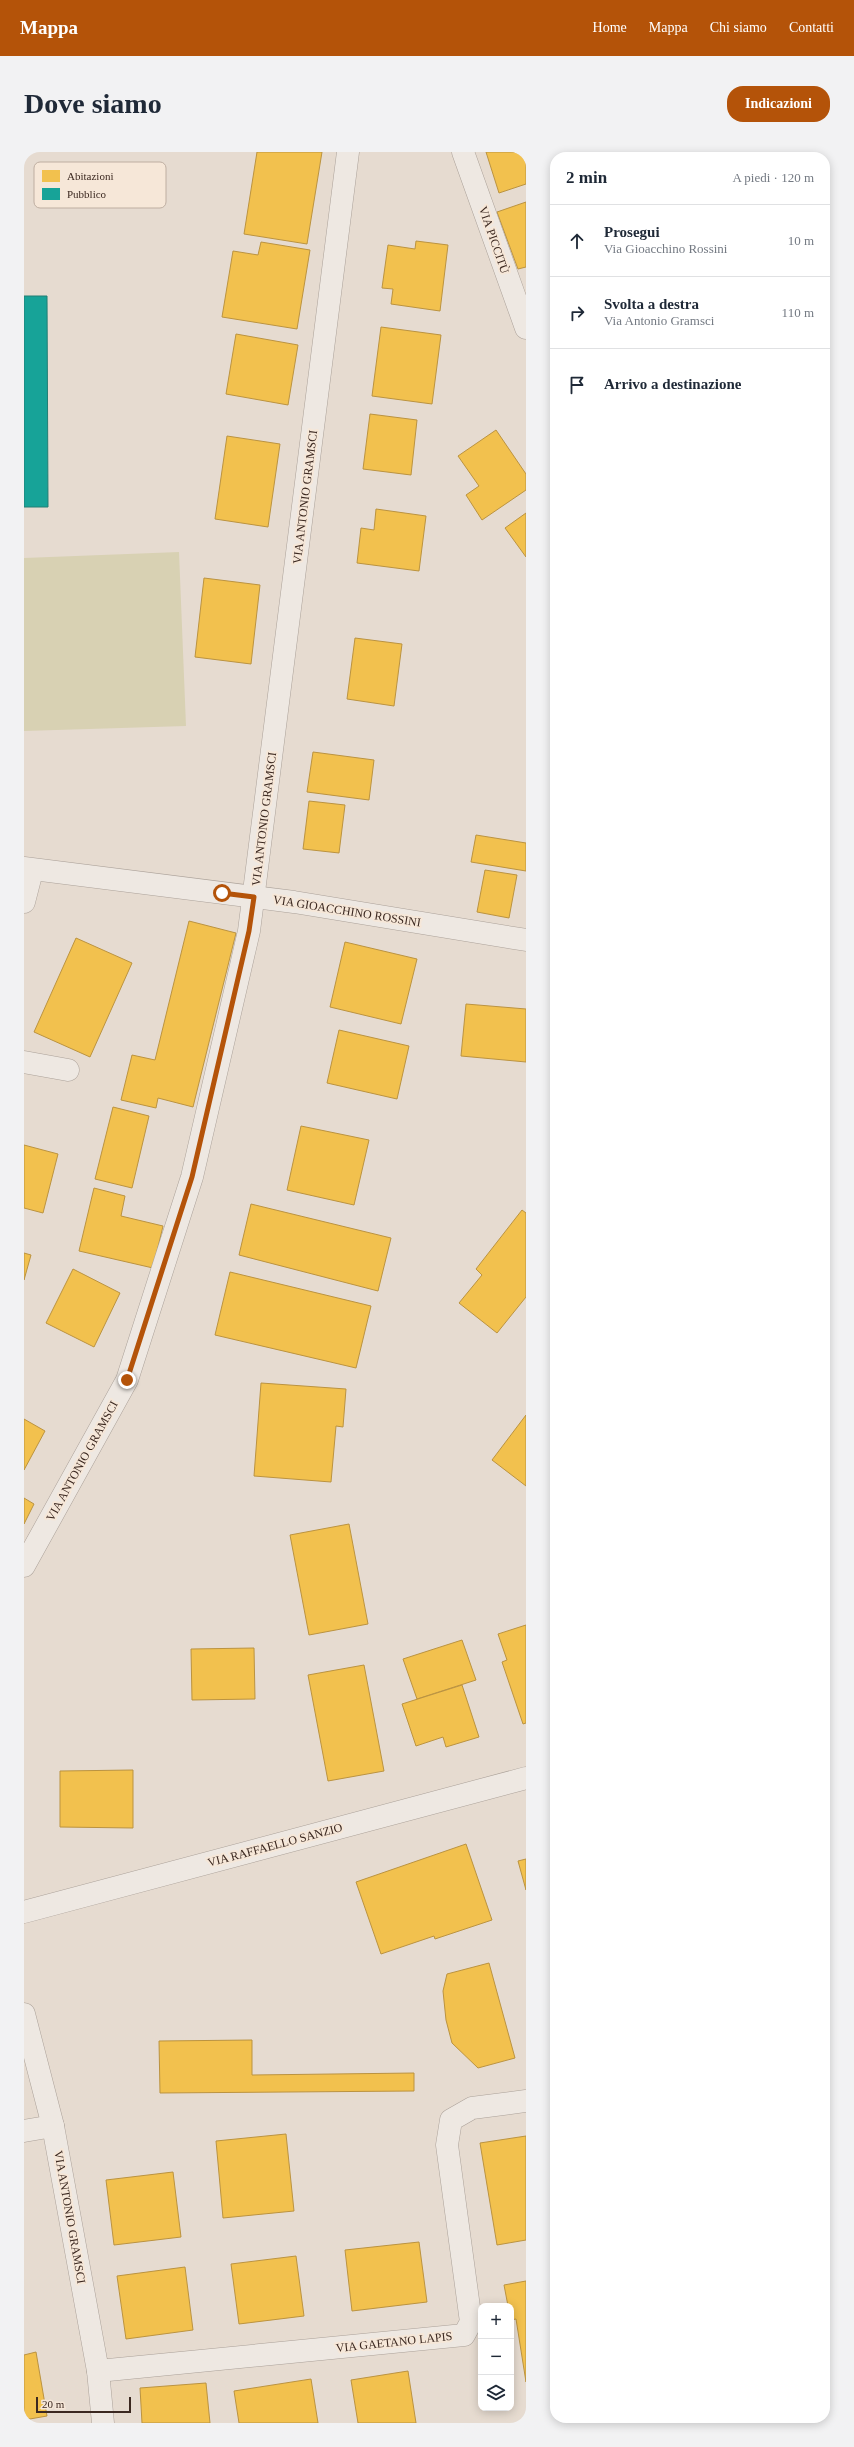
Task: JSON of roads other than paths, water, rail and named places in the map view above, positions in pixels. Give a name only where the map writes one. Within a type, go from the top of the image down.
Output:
[{"type":"street","name":"VIA ANTONIO GRAMSCI","points":[[24,1566],[127,1380],[192,1177],[249,931],[348,152]]},
{"type":"street","name":"VIA PICCITÙ","points":[[463,152],[526,328]]},
{"type":"street","name":"VIA GIOACCHINO ROSSINI","points":[[28,870],[254,897],[526,940]]},
{"type":"street","points":[[24,902],[28,870]]},
{"type":"street","points":[[24,1062],[68,1070]]},
{"type":"street","name":"VIA RAFFAELLO SANZIO","points":[[24,1912],[526,1778]]},
{"type":"street","name":"VIA ANTONIO GRAMSCI","points":[[24,2014],[53,2126],[98,2371],[103,2423]]},
{"type":"street","name":"VIA GAETANO LAPIS","points":[[98,2371],[464,2336],[471,2322],[447,2145],[451,2120],[472,2108],[526,2101]]},
{"type":"street","points":[[24,2131],[53,2126]]}]
